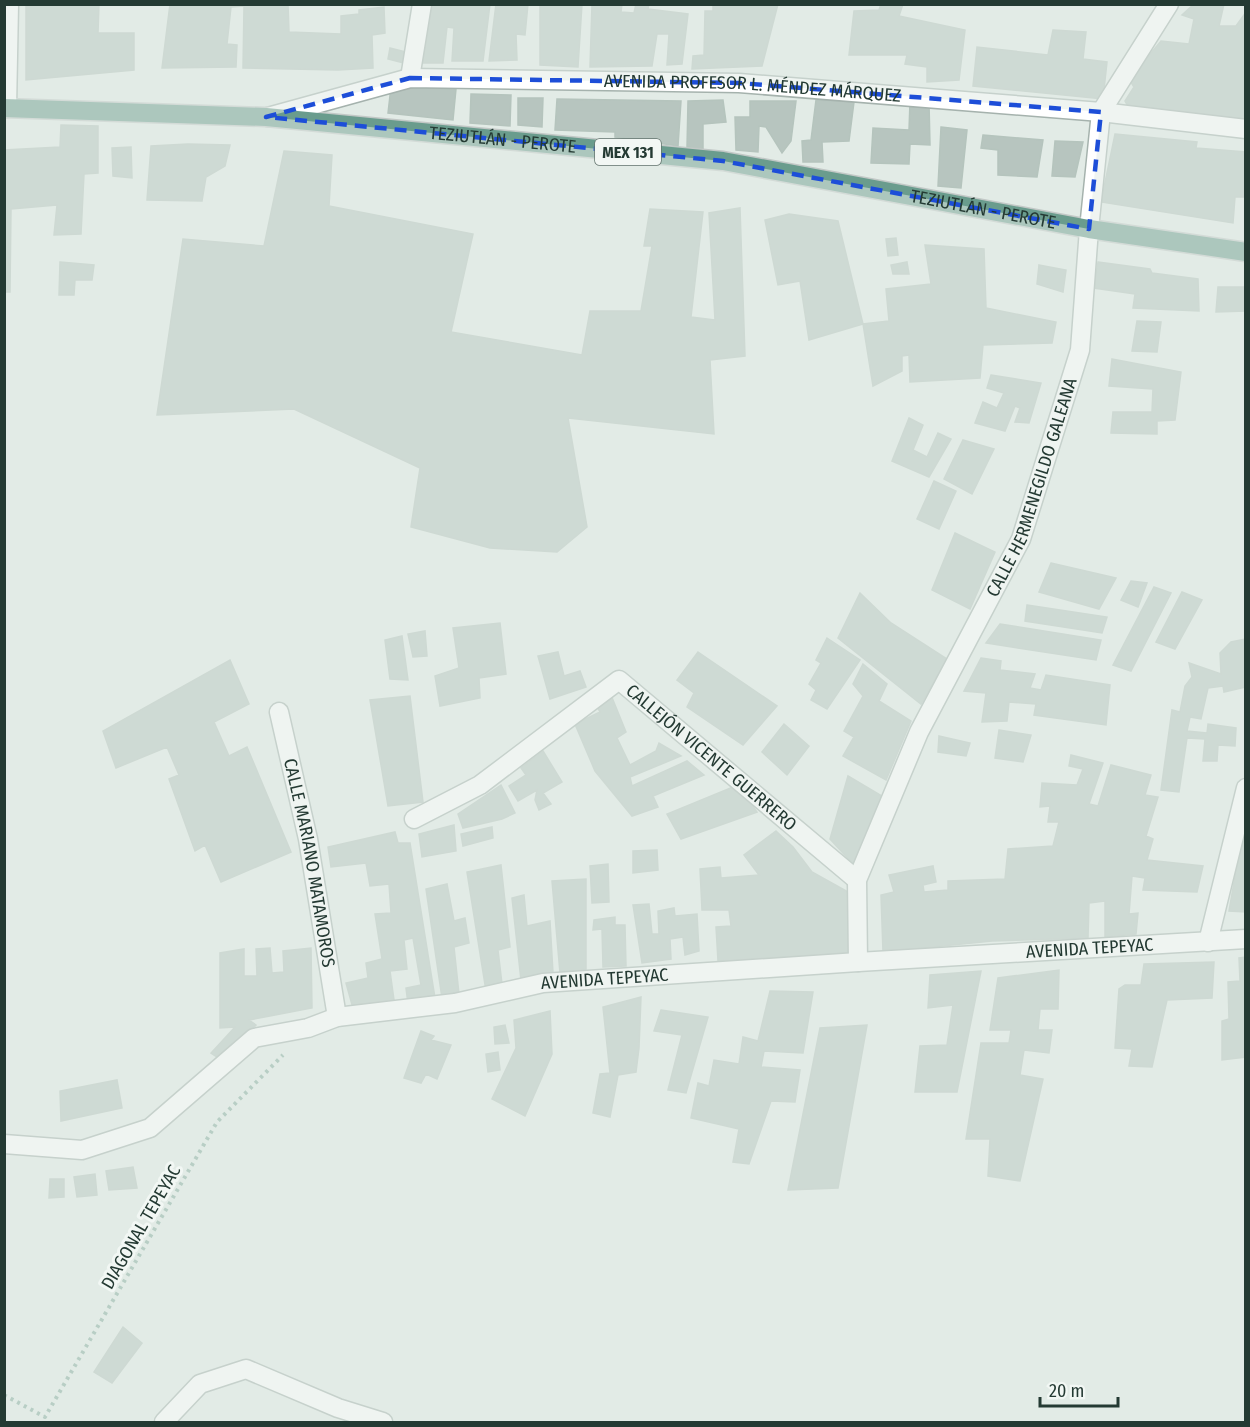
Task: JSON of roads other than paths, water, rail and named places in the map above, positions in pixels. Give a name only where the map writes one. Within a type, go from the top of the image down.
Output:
[{"type":"main road","name":"TEZIUTLÁN - PEROTE","points":[[6,108],[266,117],[723,161],[1089,229],[1245,252]]},
{"type":"street","points":[[6,108],[9,4]]},
{"type":"street","points":[[410,78],[422,4]]},
{"type":"street","name":"CALLE HERMENEGILDO GALEANA","points":[[858,962],[857,880],[919,732],[1021,539],[1080,350],[1101,112],[1169,4]]},
{"type":"street","name":"AVENIDA PROFESOR L. MÉNDEZ MÁRQUEZ","points":[[266,117],[410,78],[739,83],[1101,112],[1245,129]]},
{"type":"street","name":"CALLEJÓN VICENTE GUERRERO","points":[[414,819],[480,785],[619,680],[857,880]]},
{"type":"street","name":"CALLE MARIANO MATAMOROS","points":[[279,711],[308,839],[337,1017]]},
{"type":"street","points":[[1208,942],[1245,788]]},
{"type":"street","name":"AVENIDA TEPEYAC","points":[[4,1144],[82,1150],[150,1128],[254,1038],[308,1028],[337,1017],[455,1003],[543,983],[1245,939]]},
{"type":"street","points":[[164,1422],[200,1384],[246,1369],[338,1408],[383,1422]]}]
